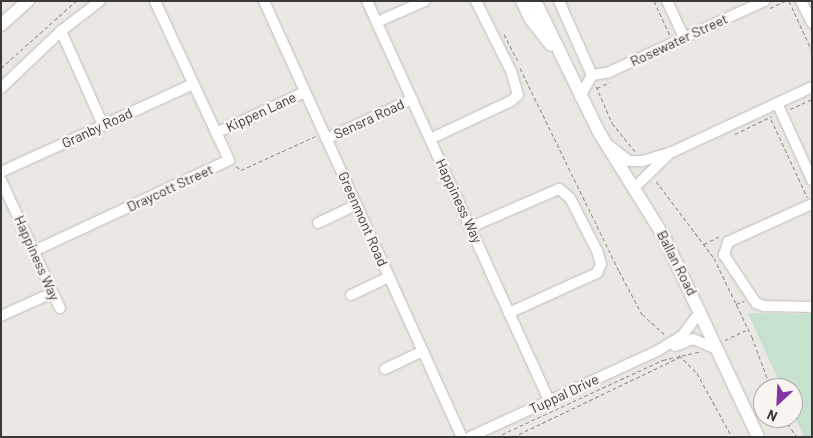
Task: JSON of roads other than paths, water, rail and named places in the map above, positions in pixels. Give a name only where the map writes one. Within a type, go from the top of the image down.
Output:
[{"type":"main road","points":[[1,25],[28,1]]},
{"type":"main road","name":"Ballan Road","points":[[522,1],[540,33],[558,53]]},
{"type":"main road","name":"Ballan Road","points":[[535,1],[580,97],[606,143],[635,187],[701,311],[758,437]]},
{"type":"street","points":[[1,88],[61,31],[100,1]]},
{"type":"street","name":"Draycott Street","points":[[34,251],[229,160],[155,1]]},
{"type":"street","name":"Greenmont Road","points":[[264,1],[462,437]]},
{"type":"street","name":"Happiness Way","points":[[367,1],[549,401]]},
{"type":"street","points":[[377,22],[425,1]]},
{"type":"street","points":[[430,138],[511,101],[518,94],[511,71],[476,1]]},
{"type":"street","points":[[559,1],[592,78],[580,97]]},
{"type":"street","points":[[668,1],[682,34]]},
{"type":"street","name":"Rosewater Street","points":[[592,78],[607,73],[682,34],[764,1]]},
{"type":"street","points":[[802,1],[812,23]]},
{"type":"street","points":[[61,31],[104,125]]},
{"type":"street","name":"Granby Road","points":[[1,172],[193,84]]},
{"type":"street","points":[[606,143],[628,161],[643,161],[670,153],[779,108],[812,87]]},
{"type":"street","name":"Kippen Lane","points":[[216,133],[305,92]]},
{"type":"street","name":"Sensra Road","points":[[325,136],[412,99]]},
{"type":"street","points":[[779,108],[812,180]]},
{"type":"street","points":[[635,187],[670,153]]},
{"type":"street","name":"Happiness Way","points":[[1,180],[60,308]]},
{"type":"street","points":[[471,228],[559,189],[570,198],[597,251],[601,264],[597,273],[509,313]]},
{"type":"street","points":[[809,201],[728,242],[724,249],[726,261],[756,303],[764,306],[812,307]]},
{"type":"street","points":[[318,223],[356,205]]},
{"type":"street","points":[[351,295],[389,277]]},
{"type":"street","points":[[1,316],[52,293]]},
{"type":"street","name":"Tuppal Drive","points":[[672,344],[692,327],[701,311]]},
{"type":"street","name":"Tuppal Drive","points":[[470,437],[672,344],[694,339],[704,341],[718,350]]},
{"type":"street","points":[[384,368],[423,351]]}]
